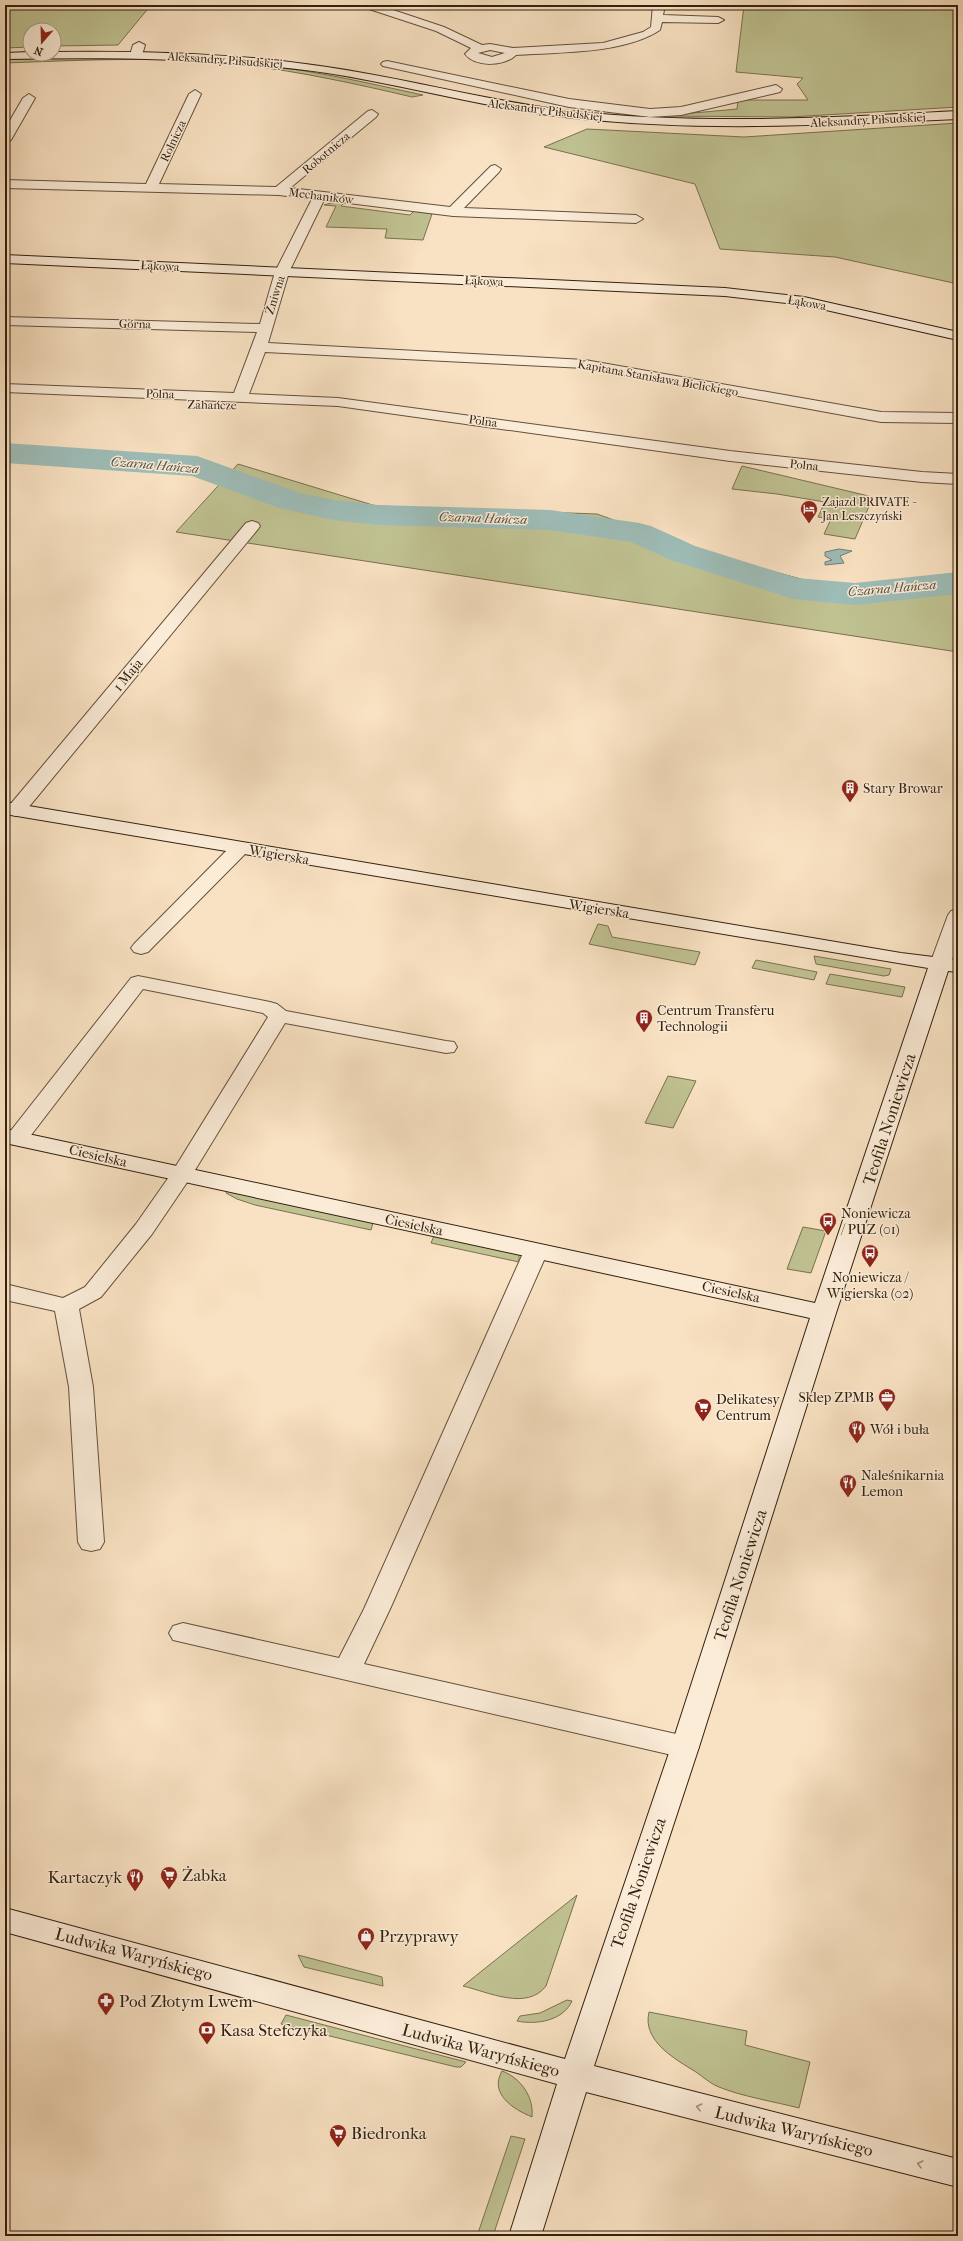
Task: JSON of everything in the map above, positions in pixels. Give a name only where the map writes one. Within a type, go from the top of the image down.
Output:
[{"type":"street","points":[[367,5],[440,29],[480,53],[505,58],[511,55],[511,52],[604,46],[654,30],[659,5]]},
{"type":"street","points":[[657,18],[718,20]]},
{"type":"street","name":"Aleksandry Piłsudskiej","points":[[5,56],[137,50],[283,64],[370,78],[531,110],[659,122],[783,124],[958,115]]},
{"type":"street","points":[[418,88],[464,66],[480,53]]},
{"type":"street","points":[[387,64],[569,103],[650,113],[681,111],[776,89]]},
{"type":"street","name":"Rolnicza","points":[[151,187],[195,94]]},
{"type":"street","points":[[5,140],[29,98]]},
{"type":"street","name":"Robotnicza","points":[[279,191],[372,114]]},
{"type":"street","points":[[453,212],[495,169]]},
{"type":"street","name":"Mechaników","points":[[5,184],[279,191],[453,212],[636,219]]},
{"type":"street","name":"Żniwna","points":[[240,397],[260,347],[264,328],[282,272],[320,196]]},
{"type":"street","name":"Łąkowa","points":[[5,259],[752,294],[804,301],[958,336]]},
{"type":"street","name":"Górna","points":[[5,321],[264,328]]},
{"type":"street","name":"Kapitana Stanisława Bielickiego","points":[[260,347],[585,364],[881,417],[958,418]]},
{"type":"street","name":"Polna","points":[[5,388],[338,402],[788,463],[958,479]]},
{"type":"street","name":"Zahańcze","points":[[29,404],[294,407],[418,412]]},
{"type":"street","name":"1 Maja","points":[[9,814],[252,526]]},
{"type":"street","name":"Wigierska","points":[[9,814],[240,848],[886,957],[949,965]]},
{"type":"street","name":"Wigierska","points":[[141,948],[240,848]]},
{"type":"street","name":"Teofila Noniewicza","points":[[524,2236],[574,2075],[685,1747],[824,1312],[949,965],[958,915]]},
{"type":"street","points":[[11,1137],[138,982],[270,1008],[279,1016],[446,1047]]},
{"type":"street","points":[[5,1292],[66,1306],[93,1292],[144,1229],[181,1175],[279,1016]]},
{"type":"street","name":"Ciesielska","points":[[11,1137],[181,1175],[824,1312]]},
{"type":"street","points":[[347,1670],[377,1609],[536,1251]]},
{"type":"street","points":[[66,1306],[81,1387],[91,1542]]},
{"type":"street","points":[[183,1633],[685,1747]]},
{"type":"street","name":"Ludwika Waryńskiego","points":[[5,1920],[574,2075],[958,2173]]},
{"type":"green space","points":[[5,5],[151,5],[118,45],[62,46],[62,22],[22,22],[22,47],[5,48]]},
{"type":"green space","points":[[744,5],[958,5],[958,107],[790,117],[661,116],[737,109],[738,100],[808,100],[797,84],[803,78],[736,72]]},
{"type":"green space","points":[[135,58],[177,60],[125,60],[62,61],[62,59]]},
{"type":"green space","points":[[5,59],[22,59],[22,62],[35,62],[5,63]]},
{"type":"green space","points":[[205,61],[219,62],[270,66],[327,75],[423,95],[412,97],[308,75],[245,65]]},
{"type":"green space","points":[[958,123],[958,284],[835,257],[720,249],[695,184],[544,147],[587,129],[744,137]]},
{"type":"green space","points":[[338,201],[345,202],[341,206],[410,215],[414,211],[432,214],[423,240],[385,238],[387,229],[326,227],[336,206],[324,205]]},
{"type":"green space","points":[[238,464],[376,506],[597,514],[703,552],[808,581],[852,585],[958,573],[958,652],[176,532]]},
{"type":"green space","points":[[742,466],[873,497],[855,539],[824,534],[831,519],[818,517],[825,502],[777,494],[732,489]]},
{"type":"green space","points":[[598,924],[608,926],[612,937],[700,952],[695,965],[589,944]]},
{"type":"green space","points":[[814,956],[891,969],[889,975],[884,976],[816,964]]},
{"type":"green space","points":[[756,960],[817,972],[814,980],[752,968]]},
{"type":"green space","points":[[830,974],[905,987],[902,997],[826,984]]},
{"type":"green space","points":[[668,1076],[696,1081],[673,1128],[645,1123]]},
{"type":"green space","points":[[227,1191],[373,1223],[371,1230],[255,1205],[237,1199],[226,1193]]},
{"type":"green space","points":[[803,1227],[826,1231],[811,1273],[787,1269]]},
{"type":"green space","points":[[434,1236],[519,1254],[519,1262],[431,1243]]},
{"type":"green space","points":[[577,1895],[546,1986],[538,1993],[529,1997],[518,1999],[507,1998],[463,1986]]},
{"type":"green space","points":[[298,1955],[382,1977],[383,1986],[304,1967]]},
{"type":"green space","points":[[567,2000],[572,2001],[568,2008],[556,2017],[540,2022],[517,2021],[520,2016],[540,2013]]},
{"type":"green space","points":[[649,2012],[747,2031],[745,2045],[810,2062],[799,2108],[737,2093],[719,2087],[710,2082],[670,2055],[655,2040],[650,2032],[648,2022]]},
{"type":"green space","points":[[286,2015],[466,2062],[461,2067],[456,2067],[281,2024]]},
{"type":"green space","points":[[502,2071],[515,2078],[525,2089],[531,2102],[532,2117],[517,2110],[505,2100],[501,2094],[499,2079]]},
{"type":"green space","points":[[511,2136],[525,2139],[493,2236],[477,2236]]},
{"type":"water","points":[[839,549],[852,551],[840,556],[844,563],[825,565],[825,562],[832,560],[825,556],[825,552]]},
{"type":"waterway","name":"Czarna Hańcza","points":[[5,453],[197,466],[291,501],[334,510],[378,515],[550,520],[639,533],[683,553],[793,588],[855,594],[958,583]]},
{"type":"place","name":"Zajazd PRIVATE - Jan Leszczyński","points":[[809,524]]},
{"type":"place","name":"Stary Browar","points":[[850,803]]},
{"type":"place","name":"Centrum Transferu Technologii","points":[[644,1033]]},
{"type":"place","name":"Noniewicza / PUZ (01)","points":[[828,1236]]},
{"type":"place","name":"Noniewicza / Wigierska (02)","points":[[870,1268]]},
{"type":"place","name":"Sklep ZPMB","points":[[887,1412]]},
{"type":"place","name":"Delikatesy Centrum","points":[[703,1422]]},
{"type":"place","name":"Wół i buła","points":[[857,1444]]},
{"type":"place","name":"Naleśnikarnia Lemon","points":[[848,1498]]},
{"type":"place","name":"Żabka","points":[[169,1890]]},
{"type":"place","name":"Kartaczyk","points":[[135,1892]]},
{"type":"place","name":"Przyprawy","points":[[366,1951]]},
{"type":"place","name":"Pod Złotym Lwem","points":[[106,2016]]},
{"type":"place","name":"Kasa Stefczyka","points":[[207,2045]]},
{"type":"place","name":"Biedronka","points":[[338,2148]]}]
